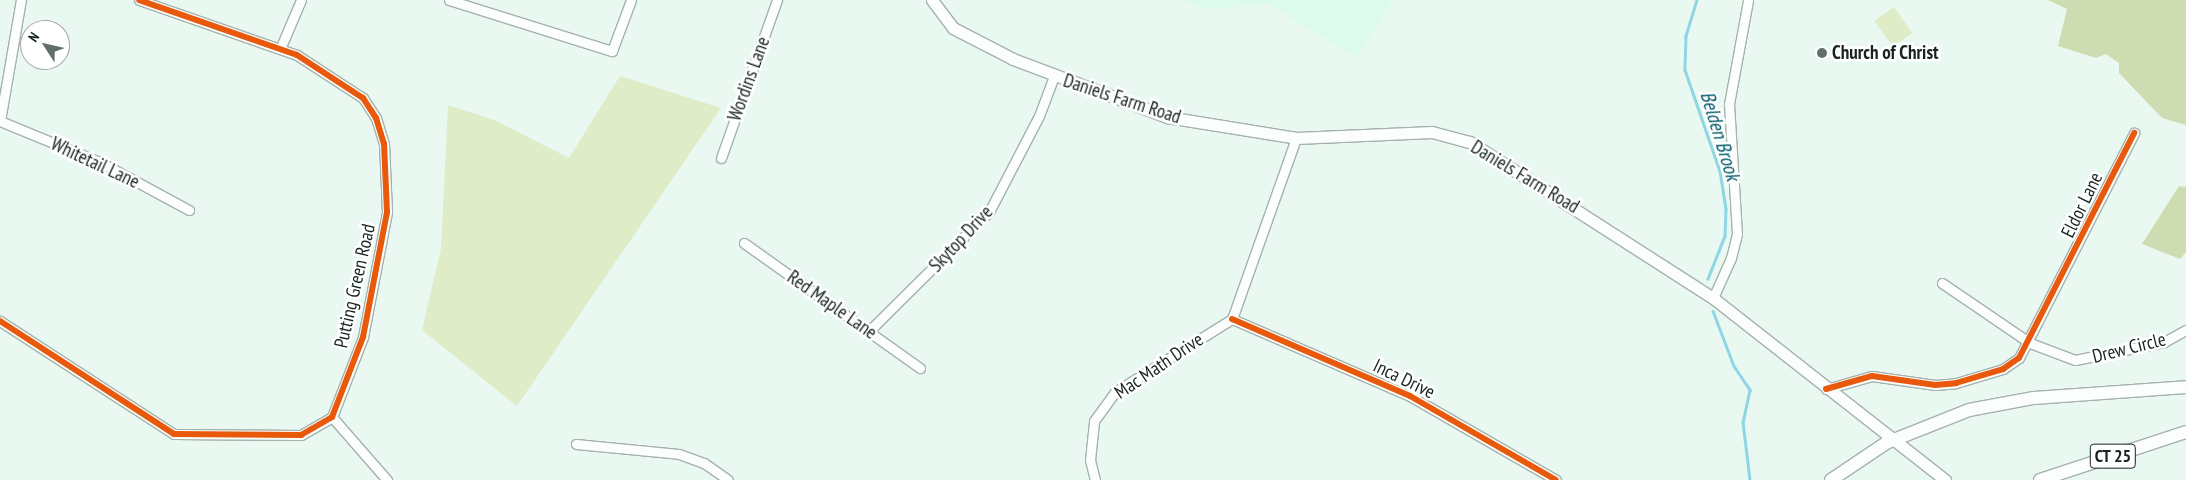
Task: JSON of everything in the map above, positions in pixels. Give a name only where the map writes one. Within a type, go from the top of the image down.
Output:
[{"type":"highway","points":[[1831,480],[1892,440],[1956,414],[2006,402],[2186,387]]},
{"type":"highway","name":"CT 25","points":[[2040,480],[2186,432]]},
{"type":"main road","name":"Daniels Farm Road","points":[[932,0],[953,28],[1054,76],[1167,117],[1296,138],[1432,132],[1470,142],[1713,298],[1826,389],[1945,480]]},
{"type":"street","points":[[0,121],[21,0]]},
{"type":"street","name":"Putting Green Road","points":[[139,0],[280,49],[324,70],[363,98],[376,118],[384,144],[387,212],[369,313],[332,418]]},
{"type":"street","points":[[280,49],[301,0]]},
{"type":"street","points":[[449,0],[612,52],[631,0]]},
{"type":"street","name":"Wordins Lane","points":[[721,158],[777,0]]},
{"type":"street","points":[[1713,298],[1737,234],[1729,104],[1748,0]]},
{"type":"street","name":"Skytop Drive","points":[[869,331],[989,212],[1035,125],[1054,76]]},
{"type":"street","name":"Whitetail Lane","points":[[0,121],[102,163],[188,210]]},
{"type":"street","name":"Eldor Lane","points":[[1826,389],[1872,376],[1935,385],[1979,378],[2019,358],[2030,343],[2134,133]]},
{"type":"street","points":[[1232,319],[1296,138]]},
{"type":"street","name":"Red Maple Lane","points":[[744,243],[920,368]]},
{"type":"street","name":"Drew Circle","points":[[1942,282],[2030,343],[2075,360],[2094,359],[2164,342],[2186,330]]},
{"type":"street","name":"Mac Math Drive","points":[[1095,480],[1090,460],[1094,421],[1115,392],[1158,369],[1193,341],[1232,319]]},
{"type":"street","name":"Inca Drive","points":[[1232,319],[1410,396],[1556,480]]},
{"type":"street","points":[[0,321],[174,434],[301,435],[332,418],[387,480]]},
{"type":"street","points":[[576,444],[679,454],[704,463],[728,480]]},
{"type":"shaded area","points":[[1184,0],[1392,0],[1357,59],[1269,4],[1219,8],[1194,6]]},
{"type":"shaded area","points":[[1894,7],[1912,33],[1893,47],[1874,21]]},
{"type":"shaded area","points":[[620,76],[721,108],[517,406],[422,330],[441,248],[448,105],[494,120],[569,158]]},
{"type":"green space","points":[[2048,0],[2186,0],[2186,125],[2162,118],[2119,73],[2119,63],[2106,54],[2096,58],[2058,46],[2067,9]]},
{"type":"green space","points":[[2179,186],[2186,187],[2186,252],[2180,259],[2142,244]]},
{"type":"waterway","name":"Belden Brook","points":[[1697,0],[1686,37],[1685,70],[1720,171],[1726,209],[1725,236],[1708,279]]},
{"type":"waterway","name":"Belden Brook","points":[[1713,311],[1734,366],[1750,390],[1743,422],[1750,480]]},
{"type":"cycle path","points":[[0,321],[174,434],[301,435],[332,417],[363,337],[387,212],[384,144],[376,118],[363,98],[297,55],[139,0]]},
{"type":"cycle path","points":[[1826,389],[1872,376],[1935,385],[1956,383],[2003,369],[2019,358],[2134,133]]},
{"type":"cycle path","points":[[1232,319],[1410,396],[1556,480]]},
{"type":"place","name":"Church of Christ","points":[[1822,53]]}]
